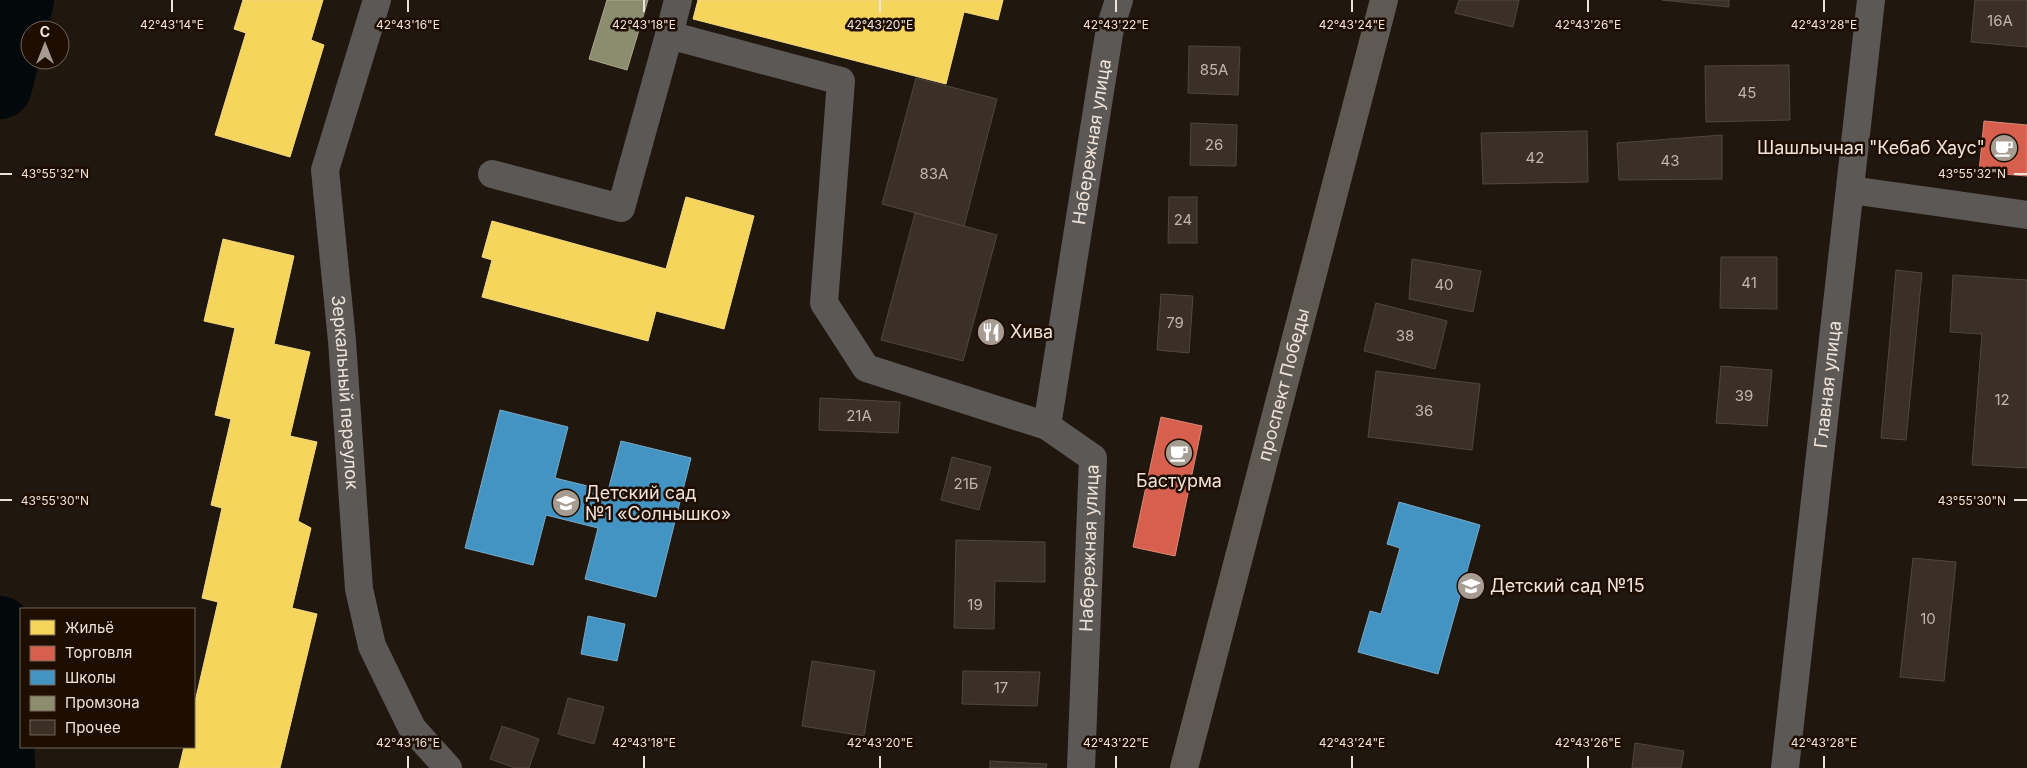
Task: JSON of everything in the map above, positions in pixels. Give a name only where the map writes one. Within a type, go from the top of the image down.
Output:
[{"type":"main road","name":"проспект Победы","points":[[1184,768],[1384,0]]},
{"type":"street","name":"Зеркальный переулок","points":[[377,0],[325,170],[342,341],[359,590],[372,646],[412,728],[448,768]]},
{"type":"street","points":[[492,174],[621,208],[678,0]]},
{"type":"street","name":"Набережная улица","points":[[1081,768],[1093,458],[1047,426],[1110,28],[1119,0]]},
{"type":"street","name":"Главная улица","points":[[1785,768],[1871,0]]},
{"type":"street","points":[[668,35],[841,81],[824,303],[866,368],[1047,426]]},
{"type":"street","points":[[1850,190],[2027,215]]},
{"type":"building: Жильё","points":[[243,0],[323,0],[311,40],[324,45],[290,157],[215,135],[246,33],[234,29]]},
{"type":"building: Жильё","points":[[698,0],[1003,0],[998,20],[964,12],[946,84],[693,19]]},
{"type":"building: Жильё","points":[[686,197],[754,216],[724,329],[656,311],[648,341],[482,297],[492,260],[482,257],[492,221],[666,269]]},
{"type":"building: Жильё","points":[[223,239],[294,256],[274,344],[310,352],[290,436],[317,442],[298,521],[311,528],[292,608],[317,614],[280,768],[179,768],[184,748],[195,748],[195,702],[218,602],[202,598],[222,508],[211,505],[231,419],[215,415],[235,328],[204,321]]},
{"type":"building: Торговля","name":"Шашлычная \"Кебаб Хаус\"","points":[[1984,121],[2027,125],[2027,176],[1979,172]]},
{"type":"building: Торговля","points":[[1161,417],[1202,426],[1175,556],[1133,547]]},
{"type":"building: Школы","points":[[500,410],[568,427],[555,478],[608,491],[621,441],[691,458],[656,597],[585,579],[598,528],[546,515],[533,565],[465,548]]},
{"type":"building: Школы","points":[[1399,502],[1480,525],[1438,674],[1358,652],[1370,611],[1381,614],[1400,548],[1387,544]]},
{"type":"building: Школы","points":[[588,616],[625,624],[617,661],[581,654]]},
{"type":"building: Промзона","points":[[607,0],[648,0],[627,70],[589,59]]},
{"type":"building: Прочее","points":[[1459,0],[1519,0],[1513,27],[1455,13]]},
{"type":"building: Прочее","points":[[1662,0],[1729,0],[1729,7]]},
{"type":"building: Прочее","points":[[1975,0],[2027,0],[2027,47],[1971,42]]},
{"type":"building: Прочее","points":[[1189,46],[1240,47],[1238,95],[1188,93]]},
{"type":"building: Прочее","points":[[1789,65],[1790,120],[1706,122],[1705,66]]},
{"type":"building: Прочее","points":[[916,78],[997,99],[964,226],[882,204]]},
{"type":"building: Прочее","points":[[1191,123],[1237,125],[1236,166],[1190,165]]},
{"type":"building: Прочее","points":[[1587,131],[1588,182],[1483,184],[1481,133]]},
{"type":"building: Прочее","points":[[1722,135],[1722,179],[1619,180],[1617,143]]},
{"type":"building: Прочее","points":[[1169,197],[1197,197],[1197,243],[1168,243]]},
{"type":"building: Прочее","points":[[915,213],[997,235],[963,361],[881,340]]},
{"type":"building: Прочее","points":[[1721,257],[1777,257],[1777,309],[1720,308]]},
{"type":"building: Прочее","points":[[1412,259],[1481,271],[1473,312],[1409,299]]},
{"type":"building: Прочее","points":[[1896,270],[1922,273],[1906,440],[1881,438]]},
{"type":"building: Прочее","points":[[1953,275],[2027,280],[2027,468],[1972,465],[1982,334],[1950,332]]},
{"type":"building: Прочее","points":[[1161,294],[1193,296],[1189,353],[1157,350]]},
{"type":"building: Прочее","points":[[1376,303],[1447,321],[1435,369],[1364,351]]},
{"type":"building: Прочее","points":[[1721,366],[1772,370],[1767,426],[1716,423]]},
{"type":"building: Прочее","points":[[1376,371],[1480,384],[1472,450],[1368,437]]},
{"type":"building: Прочее","points":[[820,398],[900,402],[898,433],[819,430]]},
{"type":"building: Прочее","points":[[952,457],[991,467],[979,510],[941,500]]},
{"type":"building: Прочее","points":[[956,540],[1045,542],[1045,582],[995,581],[994,629],[954,628]]},
{"type":"building: Прочее","points":[[1913,558],[1956,562],[1944,681],[1900,677]]},
{"type":"building: Прочее","points":[[812,661],[875,671],[864,736],[802,726]]},
{"type":"building: Прочее","points":[[963,671],[1040,672],[1037,706],[962,704]]},
{"type":"building: Прочее","points":[[568,698],[604,707],[594,744],[558,734]]},
{"type":"building: Прочее","points":[[502,726],[539,739],[529,768],[515,768],[490,759]]},
{"type":"building: Прочее","points":[[1635,743],[1684,751],[1681,768],[1632,768]]},
{"type":"building: Прочее","points":[[990,761],[1047,764],[1046,768],[990,768]]},
{"type":"waterway","points":[[0,87],[22,0]]},
{"type":"waterway","points":[[0,628],[3,768]]},
{"type":"place","name":"Шашлычная \"Кебаб Хаус\"","points":[[2004,148]]},
{"type":"place","name":"Хива","points":[[991,332]]},
{"type":"place","name":"Бастурма","points":[[1179,453]]},
{"type":"place","name":"Детский сад №1 «Солнышко»","points":[[566,503]]},
{"type":"place","name":"Детский сад №15","points":[[1471,586]]}]
